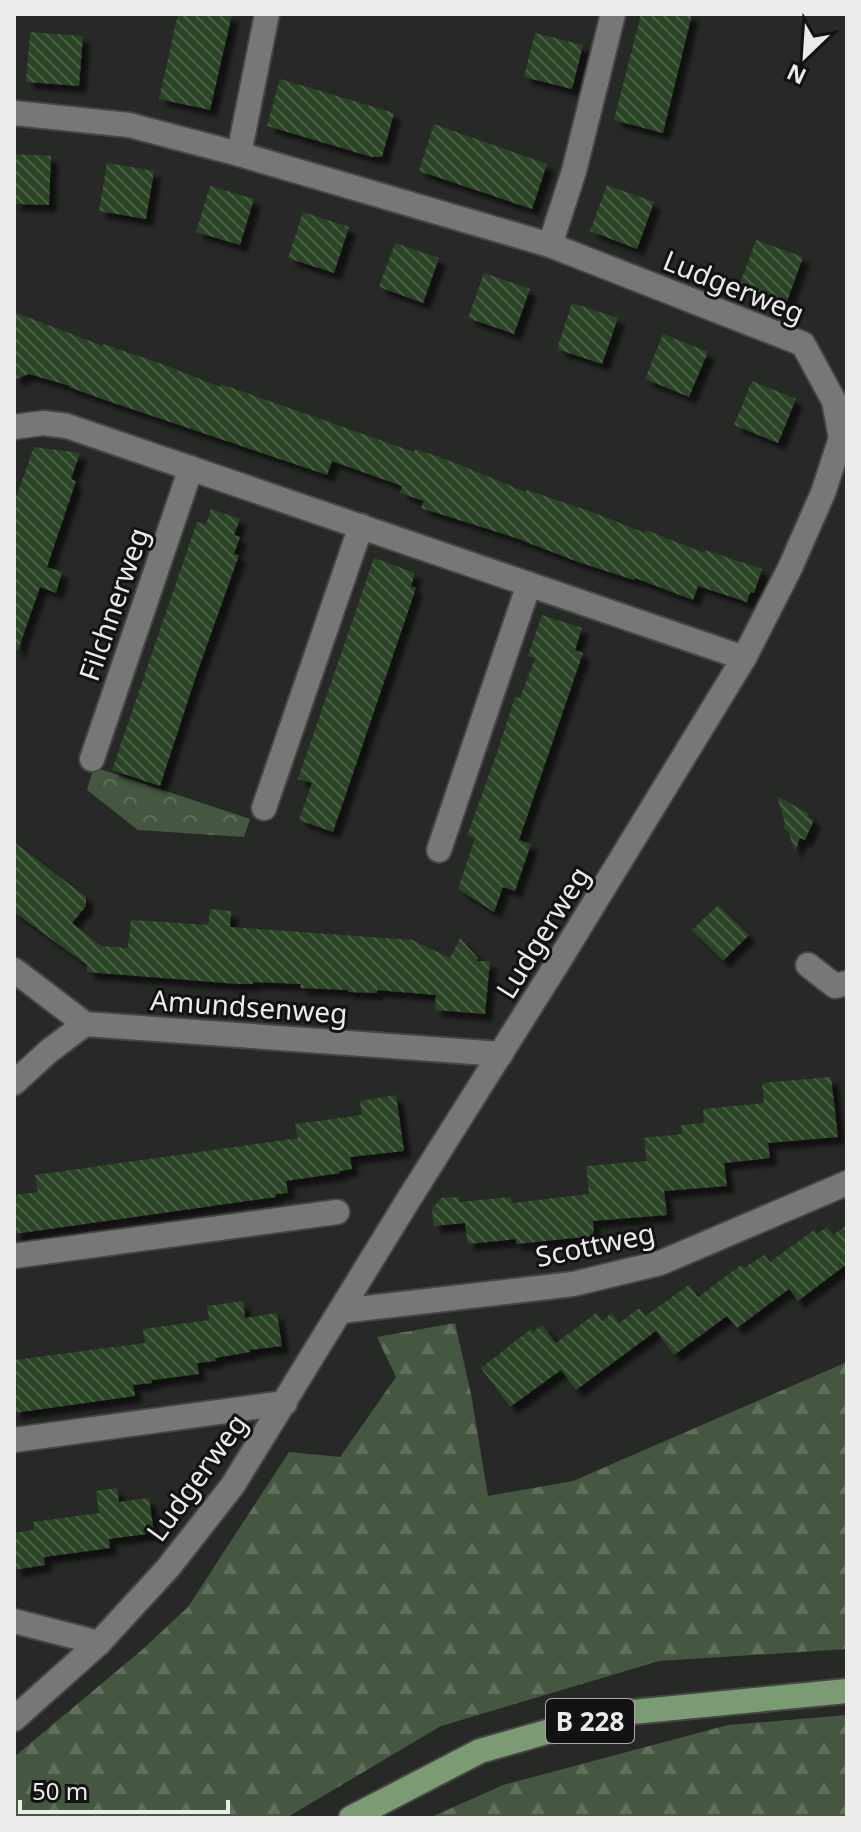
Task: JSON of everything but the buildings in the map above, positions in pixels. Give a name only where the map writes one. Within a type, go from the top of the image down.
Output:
[{"type":"main road","name":"B 228","points":[[351,1818],[480,1751],[550,1731],[622,1713],[847,1691]]},
{"type":"street","points":[[239,154],[267,14]]},
{"type":"street","points":[[550,245],[574,171],[613,14]]},
{"type":"street","name":"Ludgerweg","points":[[14,113],[129,125],[550,245],[803,344],[834,401],[841,438],[823,493],[790,568],[744,658],[233,1485],[168,1568],[99,1643],[14,1719]]},
{"type":"street","points":[[15,429],[43,423],[67,426],[744,658]]},
{"type":"street","name":"Filchnerweg","points":[[92,759],[191,468]]},
{"type":"street","points":[[264,808],[361,526]]},
{"type":"street","points":[[439,850],[529,584]]},
{"type":"street","points":[[808,965],[835,986],[847,983]]},
{"type":"street","points":[[14,970],[85,1024],[14,1083]]},
{"type":"street","name":"Amundsenweg","points":[[85,1024],[501,1054]]},
{"type":"street","name":"Scottweg","points":[[341,1311],[573,1284],[660,1263],[847,1183]]},
{"type":"street","points":[[14,1256],[337,1212]]},
{"type":"street","points":[[14,1440],[285,1403]]},
{"type":"street","points":[[14,1621],[99,1643]]},
{"type":"green space","points":[[94,767],[250,819],[244,837],[138,830],[87,790]]},
{"type":"green space","points":[[455,1323],[471,1394],[488,1496],[573,1481],[847,1362],[847,1649],[659,1661],[441,1726],[286,1818],[14,1818],[14,1757],[143,1649],[188,1607],[289,1452],[340,1457],[396,1377],[377,1337]]},
{"type":"green space","points":[[847,1715],[847,1818],[429,1818],[503,1785],[728,1725]]}]
